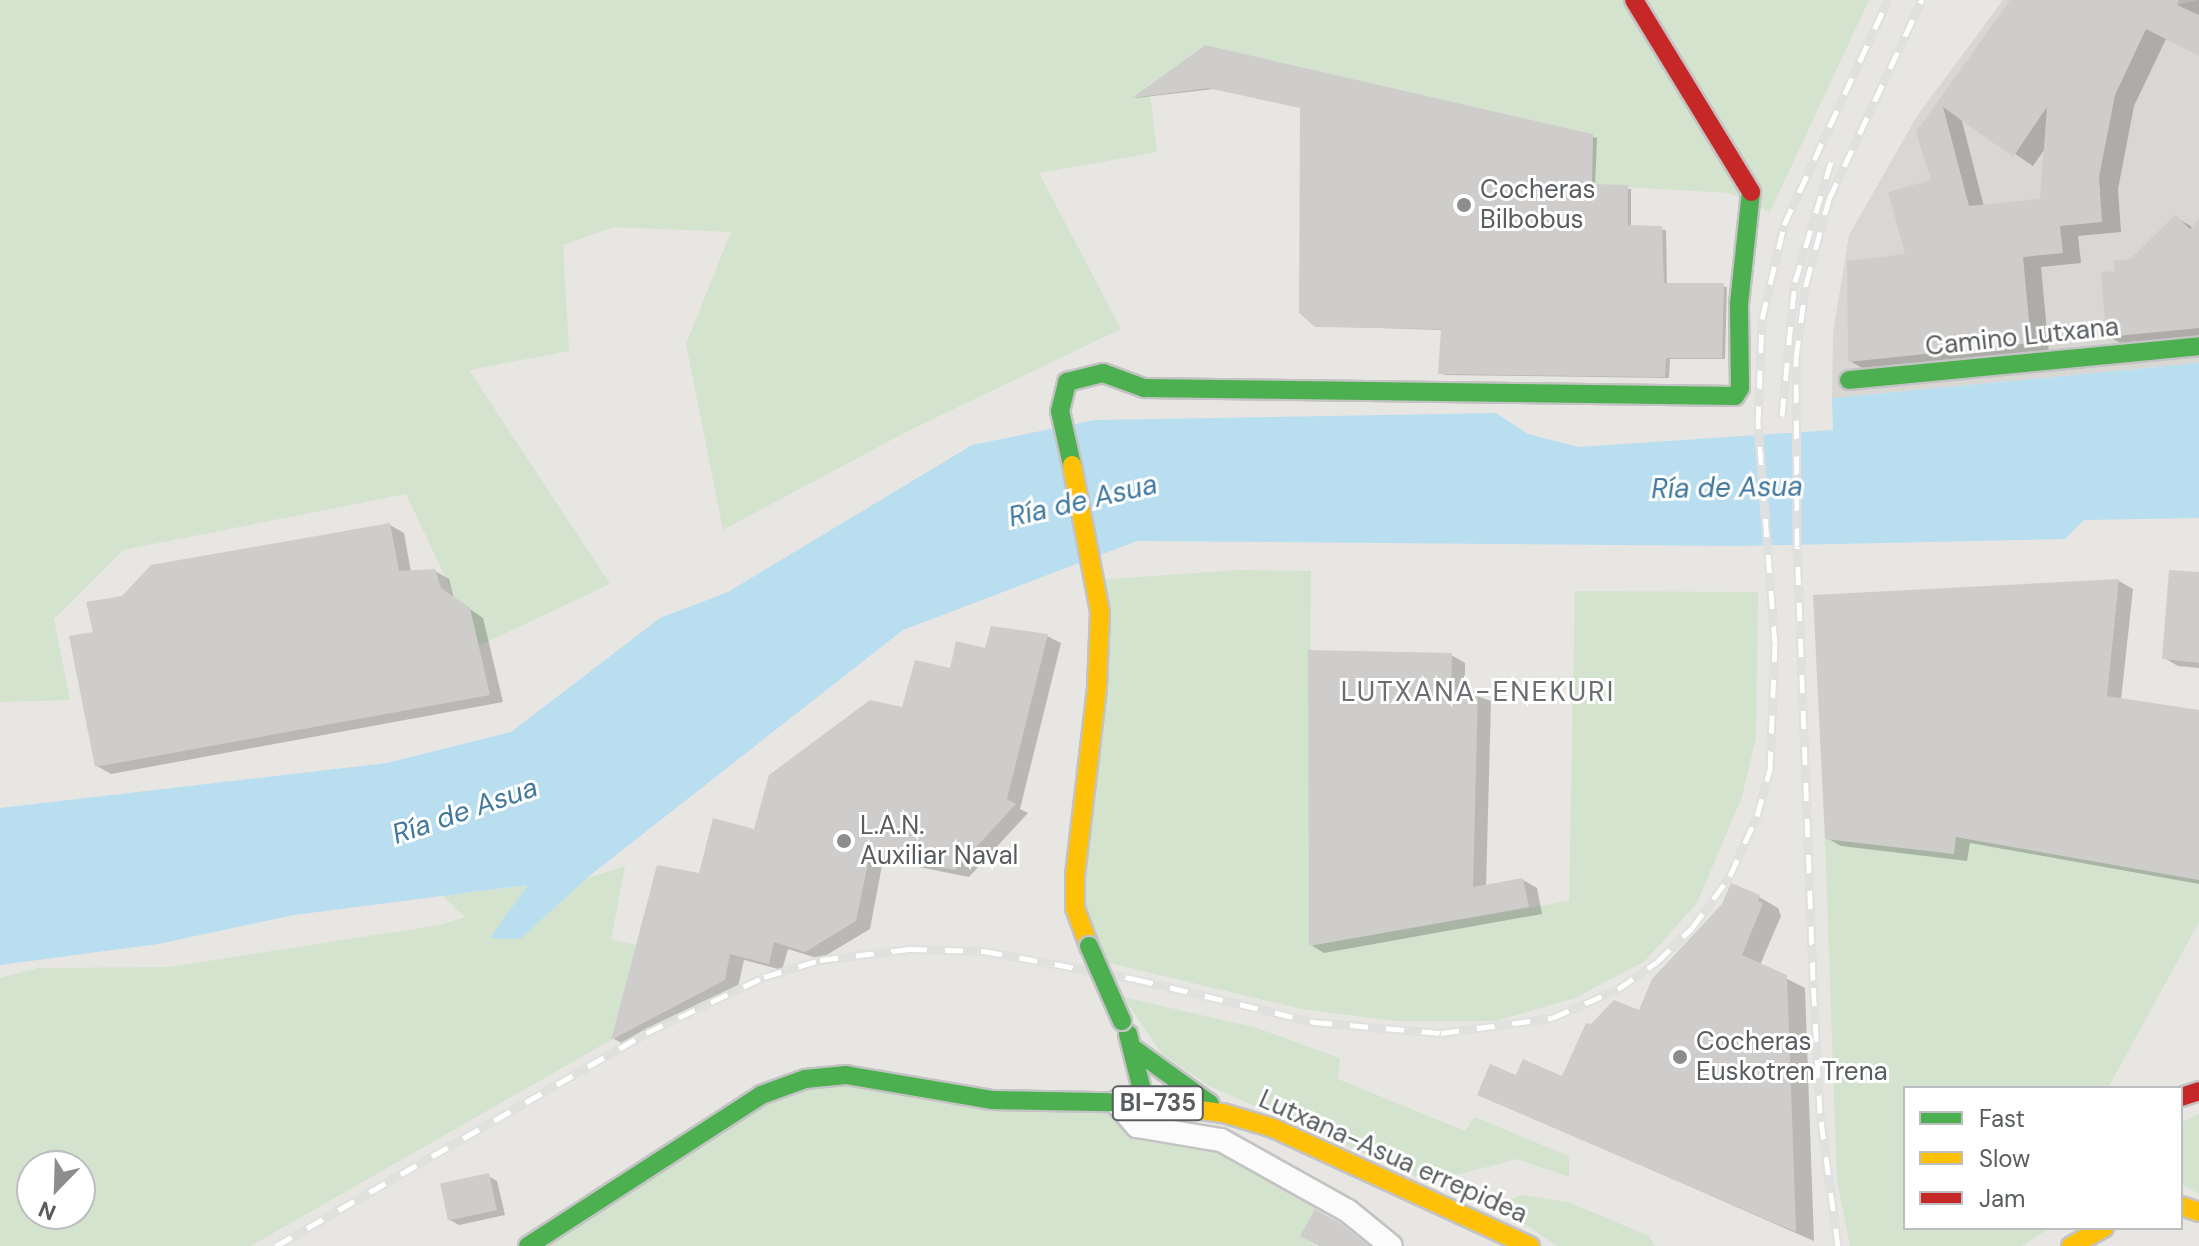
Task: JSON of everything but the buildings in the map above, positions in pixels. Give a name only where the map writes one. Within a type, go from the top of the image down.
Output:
[{"type":"street","points":[[1145,1102],[1134,1049],[1075,908],[1075,875],[1097,688],[1096,574],[1060,411],[1067,382],[1103,373],[1144,388],[1735,396],[1740,388],[1739,304],[1753,196],[1634,0]]},
{"type":"street","name":"Camino Lutxana","points":[[1849,380],[2199,346]]},
{"type":"street","points":[[1134,1049],[1223,1113]]},
{"type":"street","name":"Lutxana-Asua errepidea","points":[[528,1246],[761,1095],[805,1079],[846,1075],[993,1100],[1145,1102],[1223,1113],[1300,1140],[1530,1246]]},
{"type":"street","points":[[1116,1102],[1137,1126],[1221,1140],[1348,1211],[1391,1246]]},
{"type":"street","points":[[2071,1246],[2100,1230]]},
{"type":"shaded area","points":[[2003,0],[2167,0],[2177,5],[2199,0],[2199,363],[1832,398],[1833,333],[1849,235],[1917,116]]},
{"type":"green space","points":[[0,0],[1869,0],[1770,212],[1729,193],[1592,185],[1593,134],[1205,45],[1149,85],[1157,152],[1039,173],[1121,329],[906,432],[723,530],[686,344],[731,232],[614,227],[563,245],[569,351],[469,370],[610,584],[478,646],[406,494],[123,550],[54,619],[70,700],[0,702]]},
{"type":"green space","points":[[1238,570],[1311,571],[1309,946],[1569,901],[1575,591],[1758,592],[1756,737],[1742,797],[1697,903],[1645,961],[1575,998],[1496,1021],[1397,1021],[1301,1009],[1105,962],[1075,875],[1097,580]]},
{"type":"green space","points":[[1956,837],[2199,880],[2199,922],[2109,1086],[1903,1086],[1903,1230],[2047,1230],[2022,1246],[1850,1246],[1837,1180],[1825,839]]},
{"type":"green space","points":[[625,866],[611,940],[636,945],[611,1040],[251,1246],[0,1246],[0,978],[38,968],[169,967],[440,925],[465,917],[443,896],[529,885],[519,900]]},
{"type":"green space","points":[[1123,997],[1257,1028],[1340,1058],[1338,1079],[1465,1131],[1474,1117],[1569,1156],[1569,1177],[1517,1159],[1430,1182],[1209,1086],[1162,1054]]},
{"type":"green space","points":[[805,1079],[1116,1102],[1221,1140],[1316,1207],[1301,1236],[1316,1246],[528,1246]]},
{"type":"green space","points":[[2199,1114],[2199,1194],[2183,1185],[2183,1121]]},
{"type":"green space","points":[[1522,1195],[1568,1202],[1649,1236],[1655,1246],[1557,1246],[1508,1213],[1511,1199]]},
{"type":"water","name":"Ría de Asua","points":[[2199,363],[2199,518],[2084,520],[2065,539],[1738,546],[1137,541],[903,630],[588,877],[520,939],[490,938],[528,885],[294,915],[158,944],[0,965],[0,808],[387,763],[511,732],[660,618],[728,592],[972,445],[1095,420],[1496,413],[1528,434],[1579,447],[1833,430],[1832,398]]},
{"type":"railway","points":[[276,1246],[646,1033],[764,977],[820,960],[909,949],[984,951],[1135,979],[1314,1022],[1441,1033],[1552,1018],[1618,989],[1657,962],[1692,928],[1730,876],[1757,816],[1770,769],[1775,644],[1758,424],[1762,319],[1784,225],[1888,0]]},
{"type":"railway","points":[[1838,1246],[1820,1113],[1813,980],[1797,546],[1796,358],[1806,284],[1829,199],[1922,0]]},
{"type":"railway","points":[[1782,416],[1795,282],[1831,162]]},
{"type":"traffic: fast","points":[[1072,465],[1060,411],[1067,382],[1103,373],[1144,388],[1735,396],[1740,388],[1739,304],[1751,192]]},
{"type":"traffic: fast","points":[[1849,380],[2199,346]]},
{"type":"traffic: fast","points":[[1089,946],[1122,1021]]},
{"type":"traffic: fast","points":[[1128,1034],[1145,1102]]},
{"type":"traffic: fast","points":[[1134,1049],[1210,1104]]},
{"type":"traffic: fast","points":[[528,1246],[761,1095],[805,1079],[846,1075],[993,1100],[1149,1103]]},
{"type":"traffic: slow","points":[[1072,465],[1100,612],[1097,688],[1075,875],[1075,908],[1089,946]]},
{"type":"traffic: slow","points":[[1149,1103],[1223,1113],[1273,1128],[1530,1246]]},
{"type":"traffic: slow","points":[[2183,1207],[2199,1212]]},
{"type":"traffic: slow","points":[[2071,1246],[2100,1230]]},
{"type":"traffic: jam","points":[[1634,0],[1751,192]]},
{"type":"traffic: jam","points":[[2183,1096],[2199,1091]]},
{"type":"place","name":"Cocheras Bilbobus","points":[[1464,205]]},
{"type":"place","name":"L.A.N. Auxiliar Naval","points":[[844,841]]},
{"type":"place","name":"Cocheras Euskotren Trena","points":[[1680,1057]]},
{"type":"district","name":"LUTXANA-ENEKURI","points":[[1478,692]]}]
